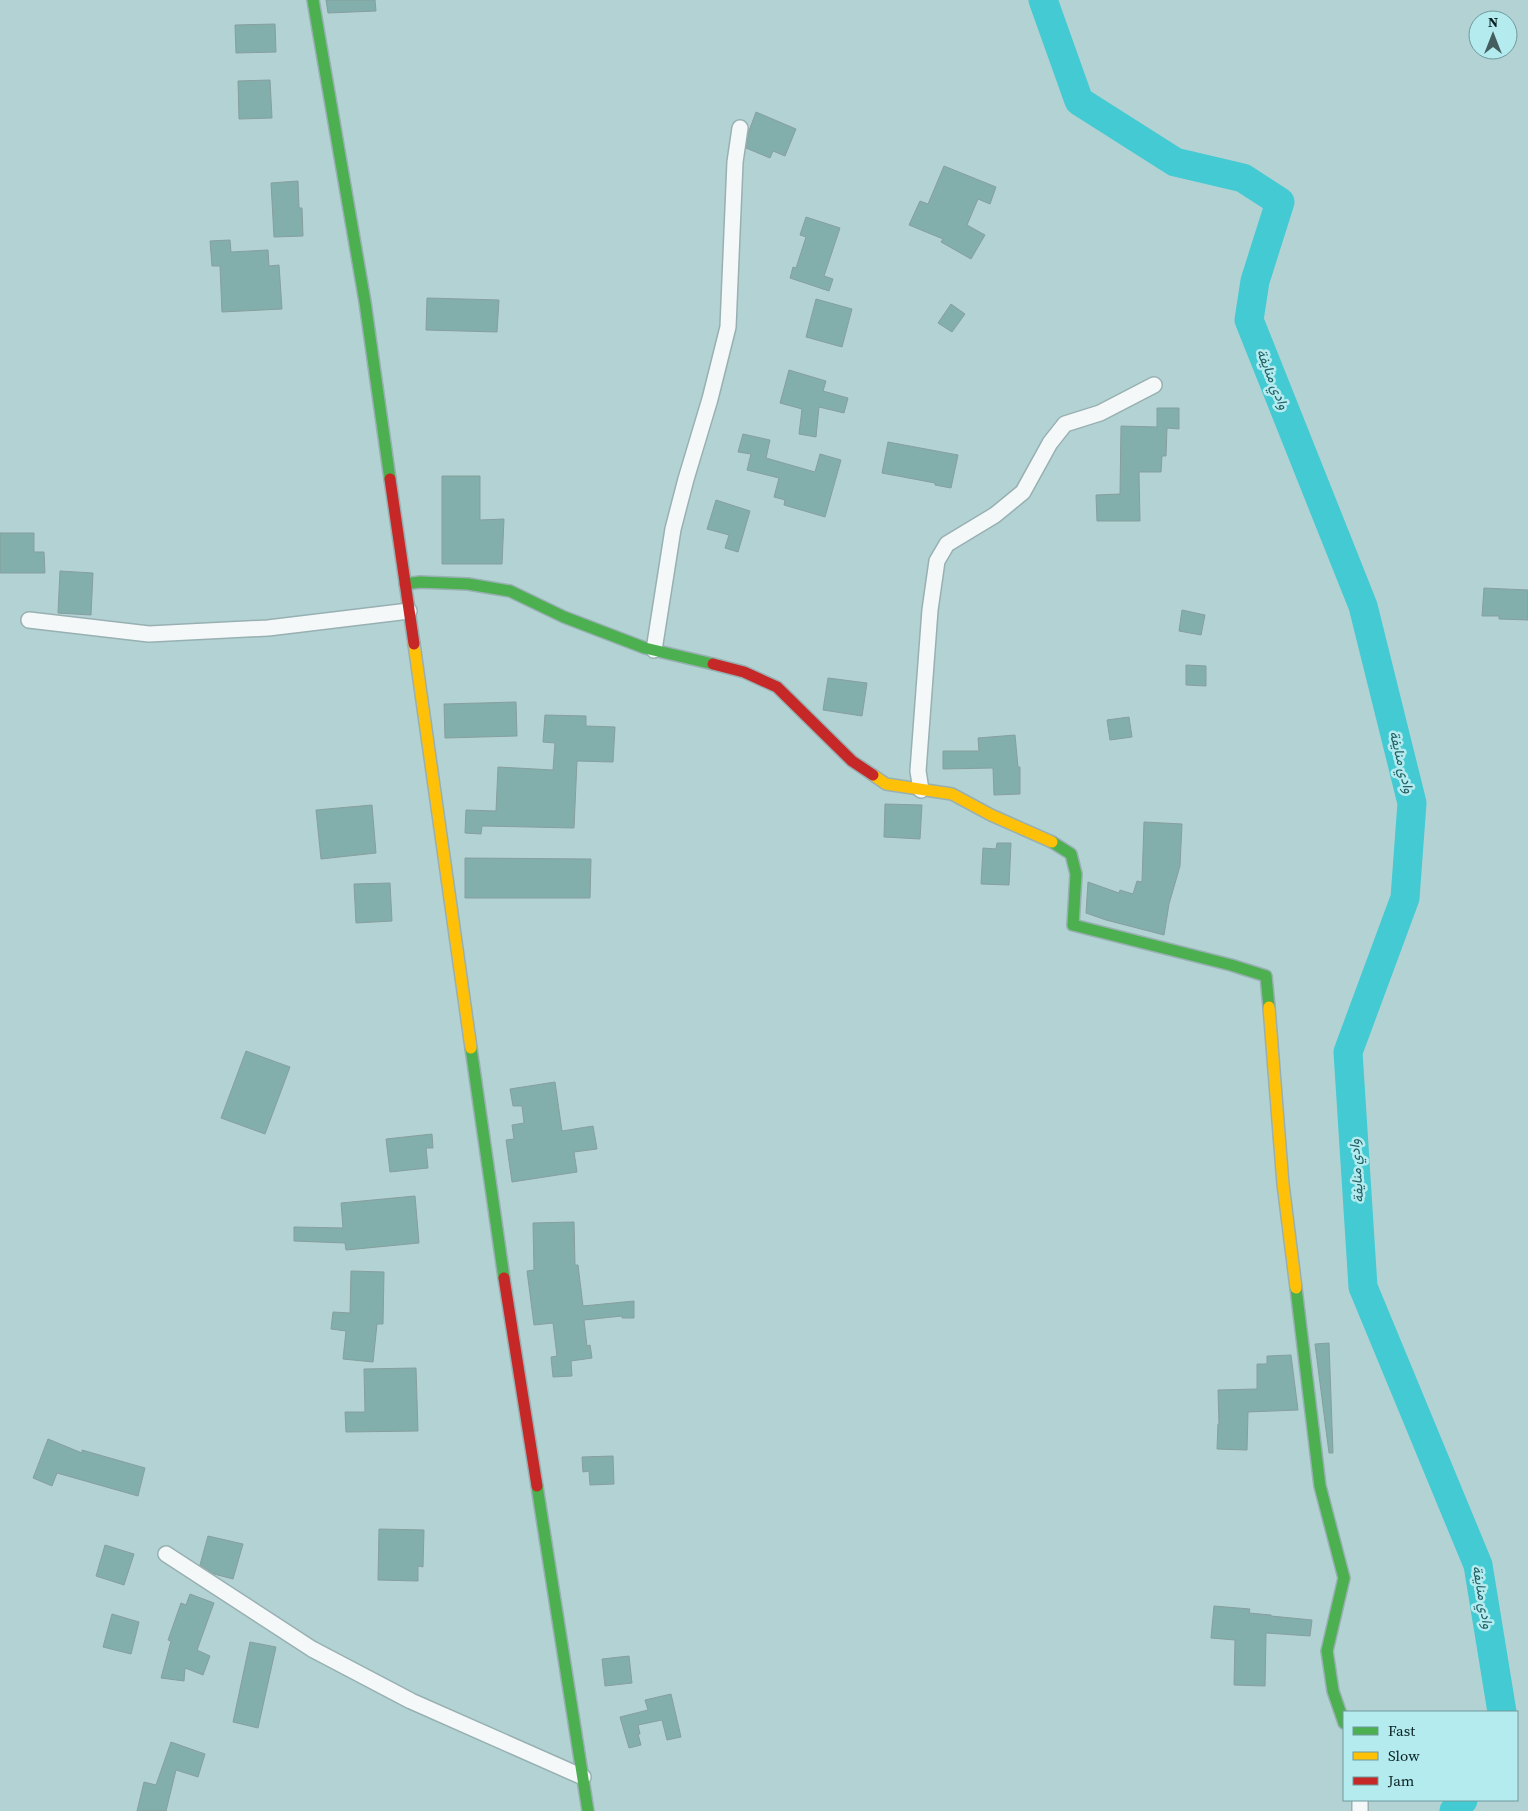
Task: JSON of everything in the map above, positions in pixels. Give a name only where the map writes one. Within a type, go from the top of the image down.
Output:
[{"type":"street","points":[[313,0],[365,302],[505,1283],[588,1811]]},
{"type":"street","points":[[654,650],[673,530],[728,327],[735,162],[740,128]]},
{"type":"street","points":[[920,790],[918,771],[930,610],[937,561],[947,544],[994,515],[1023,492],[1050,442],[1066,424],[1100,413],[1154,385]]},
{"type":"street","points":[[405,584],[420,582],[468,584],[510,592],[564,617],[654,650],[744,672],[777,687],[852,761],[886,784],[952,794],[992,816],[1051,842],[1071,854],[1076,874],[1073,925],[1231,965],[1266,976],[1283,1184],[1320,1486],[1344,1578],[1327,1651],[1333,1691],[1343,1720]]},
{"type":"street","points":[[29,620],[149,634],[268,628],[409,611]]},
{"type":"street","points":[[166,1554],[312,1649],[410,1701],[583,1777]]},
{"type":"building","points":[[326,0],[375,0],[376,11],[328,13]]},
{"type":"building","points":[[275,24],[276,52],[236,53],[235,25]]},
{"type":"building","points":[[270,80],[272,118],[239,119],[238,81]]},
{"type":"building","points":[[756,112],[796,129],[785,156],[773,151],[770,158],[746,148],[749,131]]},
{"type":"building","points":[[944,166],[996,187],[990,204],[978,199],[967,225],[985,235],[971,259],[941,242],[943,239],[909,225],[920,201],[928,204]]},
{"type":"building","points":[[298,181],[299,208],[302,208],[303,236],[274,237],[271,183]]},
{"type":"building","points":[[806,217],[840,228],[824,276],[833,279],[829,291],[790,278],[793,267],[796,268],[806,237],[800,235]]},
{"type":"building","points":[[230,240],[231,252],[268,250],[269,266],[279,265],[282,309],[222,312],[220,266],[212,266],[210,241]]},
{"type":"building","points":[[427,298],[499,300],[497,332],[426,330]]},
{"type":"building","points":[[816,299],[852,309],[842,347],[806,337]]},
{"type":"building","points":[[951,304],[965,314],[952,332],[938,323]]},
{"type":"building","points":[[789,370],[826,381],[823,391],[848,398],[844,413],[819,407],[816,437],[799,434],[802,409],[780,403]]},
{"type":"building","points":[[1157,408],[1179,408],[1179,429],[1167,428],[1166,456],[1162,456],[1161,472],[1139,472],[1140,521],[1097,521],[1096,495],[1120,494],[1121,426],[1157,427]]},
{"type":"building","points":[[743,434],[770,440],[766,458],[815,472],[820,454],[841,460],[825,517],[784,505],[785,500],[774,497],[779,478],[747,470],[751,454],[738,452]]},
{"type":"building","points":[[888,442],[958,455],[951,488],[882,473]]},
{"type":"building","points":[[442,476],[480,476],[480,520],[504,519],[502,564],[442,564]]},
{"type":"building","points":[[716,500],[750,511],[738,552],[725,548],[729,535],[707,529]]},
{"type":"building","points":[[0,533],[34,533],[34,552],[44,552],[45,573],[0,573]]},
{"type":"building","points":[[60,571],[93,573],[91,615],[58,613]]},
{"type":"building","points":[[1484,588],[1528,590],[1528,620],[1499,619],[1499,616],[1482,616]]},
{"type":"building","points":[[1182,610],[1205,615],[1201,635],[1179,631]]},
{"type":"building","points":[[1186,665],[1206,666],[1206,686],[1186,685]]},
{"type":"building","points":[[828,678],[867,683],[862,716],[823,710]]},
{"type":"building","points":[[516,702],[517,736],[445,738],[444,704]]},
{"type":"building","points":[[545,715],[586,716],[586,726],[615,727],[613,762],[577,761],[574,828],[482,826],[481,834],[465,833],[466,810],[496,811],[498,767],[553,770],[555,743],[543,742]]},
{"type":"building","points":[[1129,717],[1132,737],[1110,740],[1107,720]]},
{"type":"building","points":[[1015,735],[1018,767],[1020,767],[1020,794],[994,795],[993,768],[943,769],[943,751],[979,751],[978,738]]},
{"type":"building","points":[[885,804],[922,805],[920,839],[884,837]]},
{"type":"building","points":[[372,805],[376,853],[321,859],[316,810]]},
{"type":"building","points":[[1144,822],[1182,824],[1180,866],[1169,904],[1164,935],[1086,913],[1088,882],[1119,893],[1120,890],[1133,894],[1137,881],[1142,882]]},
{"type":"building","points":[[997,843],[1011,843],[1009,885],[981,884],[983,848],[996,849]]},
{"type":"building","points":[[465,858],[591,859],[590,898],[465,898]]},
{"type":"building","points":[[390,883],[392,921],[356,923],[354,884]]},
{"type":"building","points":[[246,1051],[290,1067],[265,1134],[221,1118]]},
{"type":"building","points":[[555,1082],[562,1131],[593,1126],[597,1149],[574,1152],[577,1172],[512,1182],[506,1140],[514,1139],[512,1125],[524,1123],[522,1106],[513,1106],[510,1089]]},
{"type":"building","points":[[432,1134],[433,1148],[426,1148],[428,1168],[390,1172],[386,1139]]},
{"type":"building","points":[[415,1196],[419,1243],[346,1250],[345,1243],[294,1241],[294,1227],[343,1228],[341,1203]]},
{"type":"building","points":[[574,1222],[575,1265],[578,1265],[583,1306],[634,1301],[634,1318],[622,1318],[622,1316],[584,1320],[587,1346],[590,1345],[592,1358],[571,1361],[572,1376],[553,1377],[551,1357],[557,1356],[553,1323],[534,1325],[527,1271],[534,1270],[533,1223]]},
{"type":"building","points":[[351,1271],[384,1272],[383,1324],[377,1324],[373,1362],[343,1359],[346,1331],[331,1329],[333,1312],[350,1313]]},
{"type":"building","points":[[1329,1343],[1333,1453],[1329,1453],[1315,1344]]},
{"type":"building","points":[[1291,1355],[1298,1410],[1248,1412],[1247,1450],[1217,1449],[1219,1424],[1218,1390],[1257,1389],[1257,1364],[1267,1364],[1267,1356]]},
{"type":"building","points":[[416,1368],[418,1431],[346,1432],[345,1412],[365,1412],[364,1369]]},
{"type":"building","points":[[48,1439],[82,1453],[82,1450],[145,1468],[138,1496],[57,1473],[52,1486],[33,1478]]},
{"type":"building","points":[[613,1456],[614,1484],[590,1485],[589,1471],[583,1472],[582,1457]]},
{"type":"building","points":[[379,1529],[424,1530],[423,1567],[418,1566],[418,1581],[378,1580]]},
{"type":"building","points":[[208,1536],[243,1544],[233,1579],[214,1574],[200,1565]]},
{"type":"building","points":[[105,1545],[134,1554],[124,1585],[96,1576]]},
{"type":"building","points":[[190,1594],[214,1603],[197,1650],[210,1656],[203,1675],[185,1668],[184,1681],[161,1678],[171,1641],[168,1640],[181,1603],[186,1605]]},
{"type":"building","points":[[1214,1606],[1250,1609],[1249,1613],[1312,1620],[1310,1636],[1266,1633],[1265,1686],[1234,1685],[1235,1640],[1211,1638]]},
{"type":"building","points":[[112,1614],[139,1622],[131,1654],[103,1647]]},
{"type":"building","points":[[250,1642],[276,1647],[258,1728],[233,1722]]},
{"type":"building","points":[[629,1656],[632,1683],[605,1686],[602,1659]]},
{"type":"building","points":[[671,1694],[681,1737],[667,1740],[662,1720],[638,1725],[641,1745],[629,1748],[620,1717],[648,1710],[645,1700]]},
{"type":"building","points":[[171,1742],[205,1754],[198,1777],[176,1770],[166,1811],[137,1811],[144,1782],[156,1785]]},
{"type":"waterway","name":"وادي منايفة","points":[[1043,0],[1079,101],[1175,162],[1243,178],[1280,202],[1255,281],[1249,320],[1363,606],[1412,803],[1405,898],[1348,1052],[1363,1287],[1478,1565],[1502,1711]]},
{"type":"waterway","name":"وادي منايفة","points":[[1454,1811],[1462,1801]]},
{"type":"traffic: fast","points":[[313,0],[365,302],[390,479]]},
{"type":"traffic: fast","points":[[405,584],[420,582],[468,584],[510,591],[564,617],[645,648],[713,664]]},
{"type":"traffic: fast","points":[[1052,842],[1071,854],[1076,874],[1073,925],[1231,965],[1266,976],[1269,1007]]},
{"type":"traffic: fast","points":[[471,1048],[504,1278]]},
{"type":"traffic: fast","points":[[1296,1288],[1320,1486],[1344,1578],[1327,1651],[1333,1691],[1343,1720]]},
{"type":"traffic: fast","points":[[537,1486],[588,1811]]},
{"type":"traffic: slow","points":[[414,644],[471,1048]]},
{"type":"traffic: slow","points":[[873,775],[886,784],[952,794],[991,815],[1052,842]]},
{"type":"traffic: slow","points":[[1269,1007],[1283,1184],[1296,1288]]},
{"type":"traffic: jam","points":[[390,479],[414,644]]},
{"type":"traffic: jam","points":[[713,664],[744,672],[777,687],[852,761],[873,775]]},
{"type":"traffic: jam","points":[[504,1278],[537,1486]]}]
